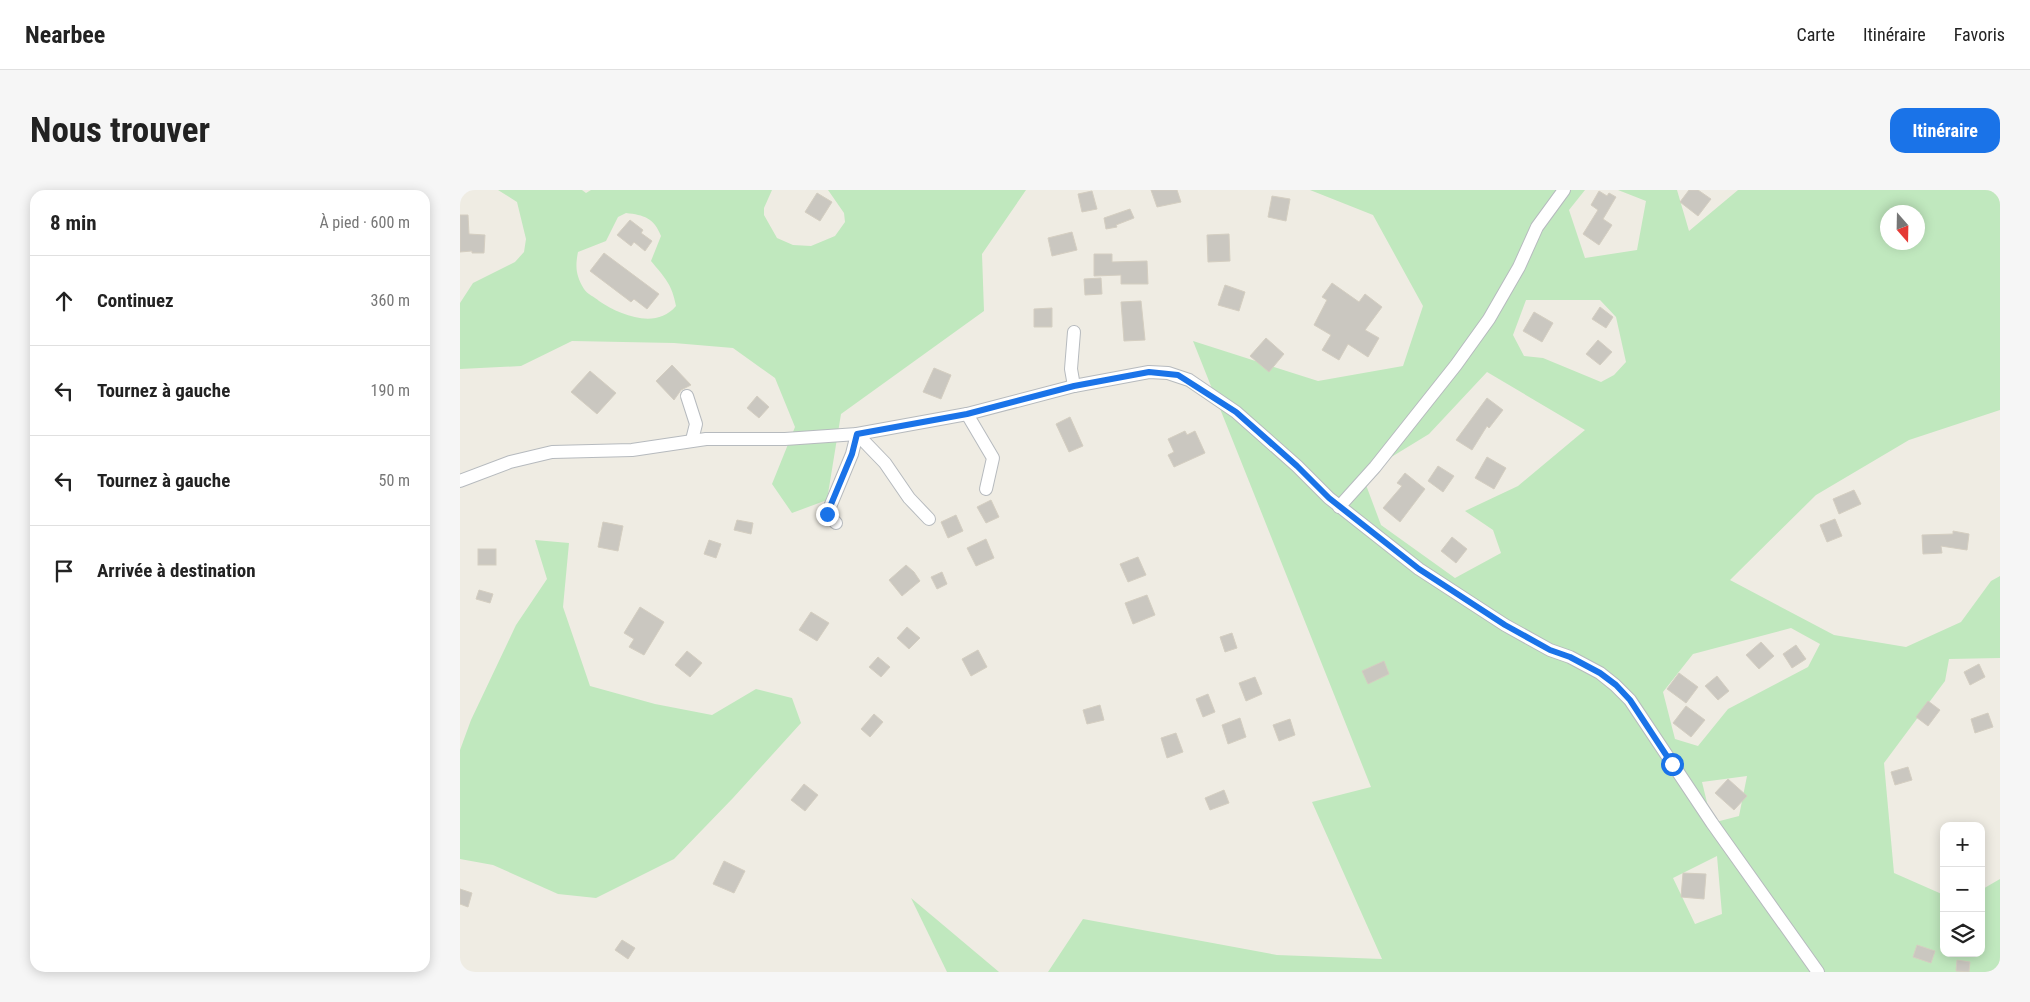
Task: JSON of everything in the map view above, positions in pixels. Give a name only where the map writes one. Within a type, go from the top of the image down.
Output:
[{"type":"street","points":[[1339,507],[1375,467],[1456,366],[1494,310],[1519,268],[1537,227],[1564,190]]},
{"type":"street","points":[[1074,332],[1070,369],[1074,386]]},
{"type":"street","points":[[460,481],[510,462],[544,453],[644,449],[692,440],[807,438],[857,434],[967,414],[1074,386],[1149,372],[1178,375],[1236,412],[1297,466],[1339,507],[1419,569],[1489,616],[1550,650],[1588,666],[1616,685],[1630,700],[1712,823],[1818,972]]},
{"type":"street","points":[[687,396],[696,424],[692,440]]},
{"type":"street","points":[[967,414],[993,458],[986,489]]},
{"type":"street","points":[[857,434],[885,463],[909,498],[929,519]]},
{"type":"street","points":[[836,523],[827,514],[852,454],[857,434]]},
{"type":"green space","points":[[498,190],[582,190],[586,193],[591,190],[772,190],[764,208],[764,215],[777,238],[793,245],[811,246],[835,236],[845,222],[844,213],[828,190],[1026,190],[982,254],[984,311],[841,414],[827,500],[792,513],[772,484],[795,427],[775,378],[733,348],[674,343],[572,341],[521,366],[460,369],[460,303],[473,283],[515,262],[524,252],[526,239],[517,202]],"holes":[[[626,213],[643,216],[652,221],[661,236],[651,261],[670,287],[676,306],[668,313],[658,317],[638,318],[617,311],[585,291],[578,276],[576,267],[578,252],[606,241],[618,217]]]},
{"type":"green space","points":[[1310,190],[1585,190],[1569,210],[1585,258],[1637,250],[1646,201],[1618,190],[1677,190],[1689,231],[1738,190],[2000,190],[2000,410],[1909,440],[1816,495],[1730,580],[1834,635],[1906,647],[1961,622],[1991,581],[2000,576],[2000,658],[1949,659],[1945,681],[1884,763],[1894,873],[1940,893],[1940,957],[1985,957],[1985,888],[2000,879],[2000,972],[1048,972],[1083,919],[1277,955],[1382,959],[1312,802],[1371,787],[1193,341],[1318,381],[1403,366],[1423,306],[1373,215]],"holes":[[[1526,300],[1600,300],[1616,317],[1626,362],[1614,375],[1601,382],[1543,358],[1524,356],[1513,335]],[[1487,372],[1585,430],[1518,486],[1465,511],[1493,530],[1501,553],[1455,578],[1381,525],[1366,485],[1375,467],[1429,434]],[[1791,628],[1820,644],[1808,667],[1728,709],[1698,746],[1675,739],[1663,692],[1693,654]],[[1747,776],[1739,816],[1712,823],[1702,782]],[[1717,856],[1722,914],[1695,924],[1673,878]]]},
{"type":"green space","points":[[535,540],[569,543],[563,607],[590,686],[655,704],[712,715],[756,689],[792,698],[801,723],[674,859],[596,898],[558,894],[493,865],[460,859],[460,750],[471,720],[516,625],[547,579]]},
{"type":"green space","points":[[911,898],[999,972],[947,972]]},
{"type":"building","points":[[1151,190],[1177,190],[1181,202],[1157,207]]},
{"type":"building","points":[[1689,190],[1698,190],[1711,199],[1698,216],[1680,202]]},
{"type":"building","points":[[1092,191],[1097,209],[1082,212],[1078,194]]},
{"type":"building","points":[[1599,191],[1607,196],[1609,193],[1616,197],[1603,219],[1612,225],[1599,245],[1583,234],[1598,210],[1591,205]]},
{"type":"building","points":[[817,193],[832,202],[820,221],[805,212]]},
{"type":"building","points":[[1272,196],[1290,199],[1286,221],[1268,217]]},
{"type":"building","points":[[1130,209],[1134,218],[1116,225],[1117,227],[1106,229],[1104,218]]},
{"type":"building","points":[[460,215],[468,215],[469,234],[485,235],[484,253],[460,252]]},
{"type":"building","points":[[630,220],[643,230],[641,233],[652,241],[645,251],[634,242],[631,246],[617,235]]},
{"type":"building","points":[[1072,232],[1077,250],[1052,256],[1048,238]]},
{"type":"building","points":[[1229,234],[1230,261],[1208,262],[1207,235]]},
{"type":"building","points":[[604,253],[659,294],[647,309],[634,299],[631,302],[590,271]]},
{"type":"building","points":[[1094,254],[1112,254],[1112,262],[1147,261],[1148,284],[1121,284],[1121,275],[1094,276]]},
{"type":"building","points":[[1101,278],[1102,294],[1085,295],[1084,279]]},
{"type":"building","points":[[1332,283],[1359,302],[1365,294],[1382,307],[1365,330],[1379,338],[1368,357],[1348,344],[1339,360],[1322,350],[1331,335],[1314,325],[1327,300],[1322,297]]},
{"type":"building","points":[[1225,285],[1245,292],[1239,311],[1218,305]]},
{"type":"building","points":[[1141,301],[1145,340],[1124,341],[1121,302]]},
{"type":"building","points":[[1600,307],[1613,317],[1606,328],[1592,319]]},
{"type":"building","points":[[1052,308],[1052,327],[1034,327],[1034,309]]},
{"type":"building","points":[[1534,312],[1553,323],[1542,342],[1523,331]]},
{"type":"building","points":[[1266,338],[1284,354],[1269,372],[1250,356]]},
{"type":"building","points":[[1598,340],[1612,352],[1600,365],[1586,354]]},
{"type":"building","points":[[672,365],[691,385],[681,390],[674,400],[656,381]]},
{"type":"building","points":[[934,368],[951,375],[941,399],[923,392]]},
{"type":"building","points":[[590,371],[616,393],[597,414],[571,392]]},
{"type":"building","points":[[757,396],[769,407],[759,418],[747,408]]},
{"type":"building","points":[[1487,398],[1503,410],[1489,428],[1487,426],[1472,450],[1456,440]]},
{"type":"building","points":[[1070,417],[1083,446],[1069,452],[1056,424]]},
{"type":"building","points":[[1185,431],[1187,435],[1195,431],[1205,453],[1174,467],[1168,455],[1174,452],[1168,439]]},
{"type":"building","points":[[1487,457],[1506,468],[1494,489],[1475,478]]},
{"type":"building","points":[[1438,466],[1454,476],[1443,492],[1428,481]]},
{"type":"building","points":[[1405,473],[1425,489],[1400,522],[1383,508],[1402,486],[1397,483]]},
{"type":"building","points":[[1854,490],[1861,504],[1839,514],[1833,499]]},
{"type":"building","points":[[991,500],[999,517],[986,523],[977,507]]},
{"type":"building","points":[[956,515],[963,531],[948,538],[941,522]]},
{"type":"building","points":[[1835,519],[1842,536],[1827,542],[1820,525]]},
{"type":"building","points":[[737,520],[753,523],[751,534],[734,530]]},
{"type":"building","points":[[603,522],[623,526],[618,551],[598,547]]},
{"type":"building","points":[[1953,531],[1969,534],[1967,550],[1941,546],[1942,553],[1923,554],[1922,535],[1953,534]]},
{"type":"building","points":[[1452,537],[1467,549],[1456,563],[1441,551]]},
{"type":"building","points":[[986,539],[994,558],[976,566],[967,548]]},
{"type":"building","points":[[709,540],[721,544],[716,558],[704,554]]},
{"type":"building","points":[[478,549],[496,549],[496,565],[478,565]]},
{"type":"building","points":[[1138,557],[1146,575],[1128,582],[1120,564]]},
{"type":"building","points":[[906,565],[920,581],[902,596],[889,580]]},
{"type":"building","points":[[942,572],[947,584],[937,589],[931,577]]},
{"type":"building","points":[[479,590],[493,594],[490,603],[476,599]]},
{"type":"building","points":[[1147,595],[1155,615],[1133,624],[1125,603]]},
{"type":"building","points":[[640,607],[664,622],[644,655],[629,647],[634,639],[624,633]]},
{"type":"building","points":[[811,612],[829,623],[817,641],[799,630]]},
{"type":"building","points":[[907,627],[920,638],[909,649],[897,638]]},
{"type":"building","points":[[1232,633],[1237,648],[1225,652],[1220,637]]},
{"type":"building","points":[[1761,642],[1774,656],[1759,669],[1746,655]]},
{"type":"building","points":[[1796,645],[1806,659],[1792,668],[1783,654]]},
{"type":"building","points":[[978,650],[987,667],[971,676],[962,659]]},
{"type":"building","points":[[687,651],[702,663],[690,677],[675,665]]},
{"type":"building","points":[[878,657],[890,667],[881,677],[869,667]]},
{"type":"building","points":[[1384,661],[1389,674],[1368,684],[1362,671]]},
{"type":"building","points":[[1979,664],[1985,677],[1970,685],[1964,672]]},
{"type":"building","points":[[1679,673],[1698,687],[1686,703],[1667,689]]},
{"type":"building","points":[[1717,676],[1729,691],[1718,700],[1705,686]]},
{"type":"building","points":[[1255,677],[1262,694],[1246,701],[1239,683]]},
{"type":"building","points":[[1208,694],[1215,712],[1203,717],[1196,699]]},
{"type":"building","points":[[1928,701],[1940,710],[1928,726],[1916,717]]},
{"type":"building","points":[[1100,705],[1104,720],[1087,724],[1083,710]]},
{"type":"building","points":[[1686,706],[1705,720],[1691,737],[1673,723]]},
{"type":"building","points":[[1988,713],[1993,727],[1975,733],[1971,719]]},
{"type":"building","points":[[874,714],[883,722],[870,737],[861,729]]},
{"type":"building","points":[[1240,718],[1246,737],[1228,744],[1222,725]]},
{"type":"building","points":[[1290,719],[1295,735],[1279,741],[1273,725]]},
{"type":"building","points":[[1176,733],[1183,752],[1167,758],[1161,738]]},
{"type":"building","points":[[1908,767],[1912,780],[1895,785],[1891,772]]},
{"type":"building","points":[[1728,779],[1747,796],[1734,810],[1715,793]]},
{"type":"building","points":[[804,784],[818,795],[805,811],[791,800]]},
{"type":"building","points":[[1224,790],[1229,803],[1210,810],[1205,798]]},
{"type":"building","points":[[724,861],[745,871],[734,893],[713,884]]},
{"type":"building","points":[[1683,873],[1706,874],[1704,899],[1681,897]]},
{"type":"building","points":[[460,889],[472,893],[468,907],[460,904]]},
{"type":"building","points":[[622,940],[635,948],[628,959],[615,950]]},
{"type":"building","points":[[1917,945],[1935,951],[1931,963],[1913,957]]},
{"type":"building","points":[[1957,960],[1970,962],[1969,972],[1956,971]]},
{"type":"route","points":[[827,514],[852,454],[857,434],[967,414],[1074,386],[1149,372],[1178,375],[1236,412],[1297,466],[1339,507],[1419,569],[1505,625],[1550,650],[1588,666],[1616,685],[1630,700],[1672,764]]}]
